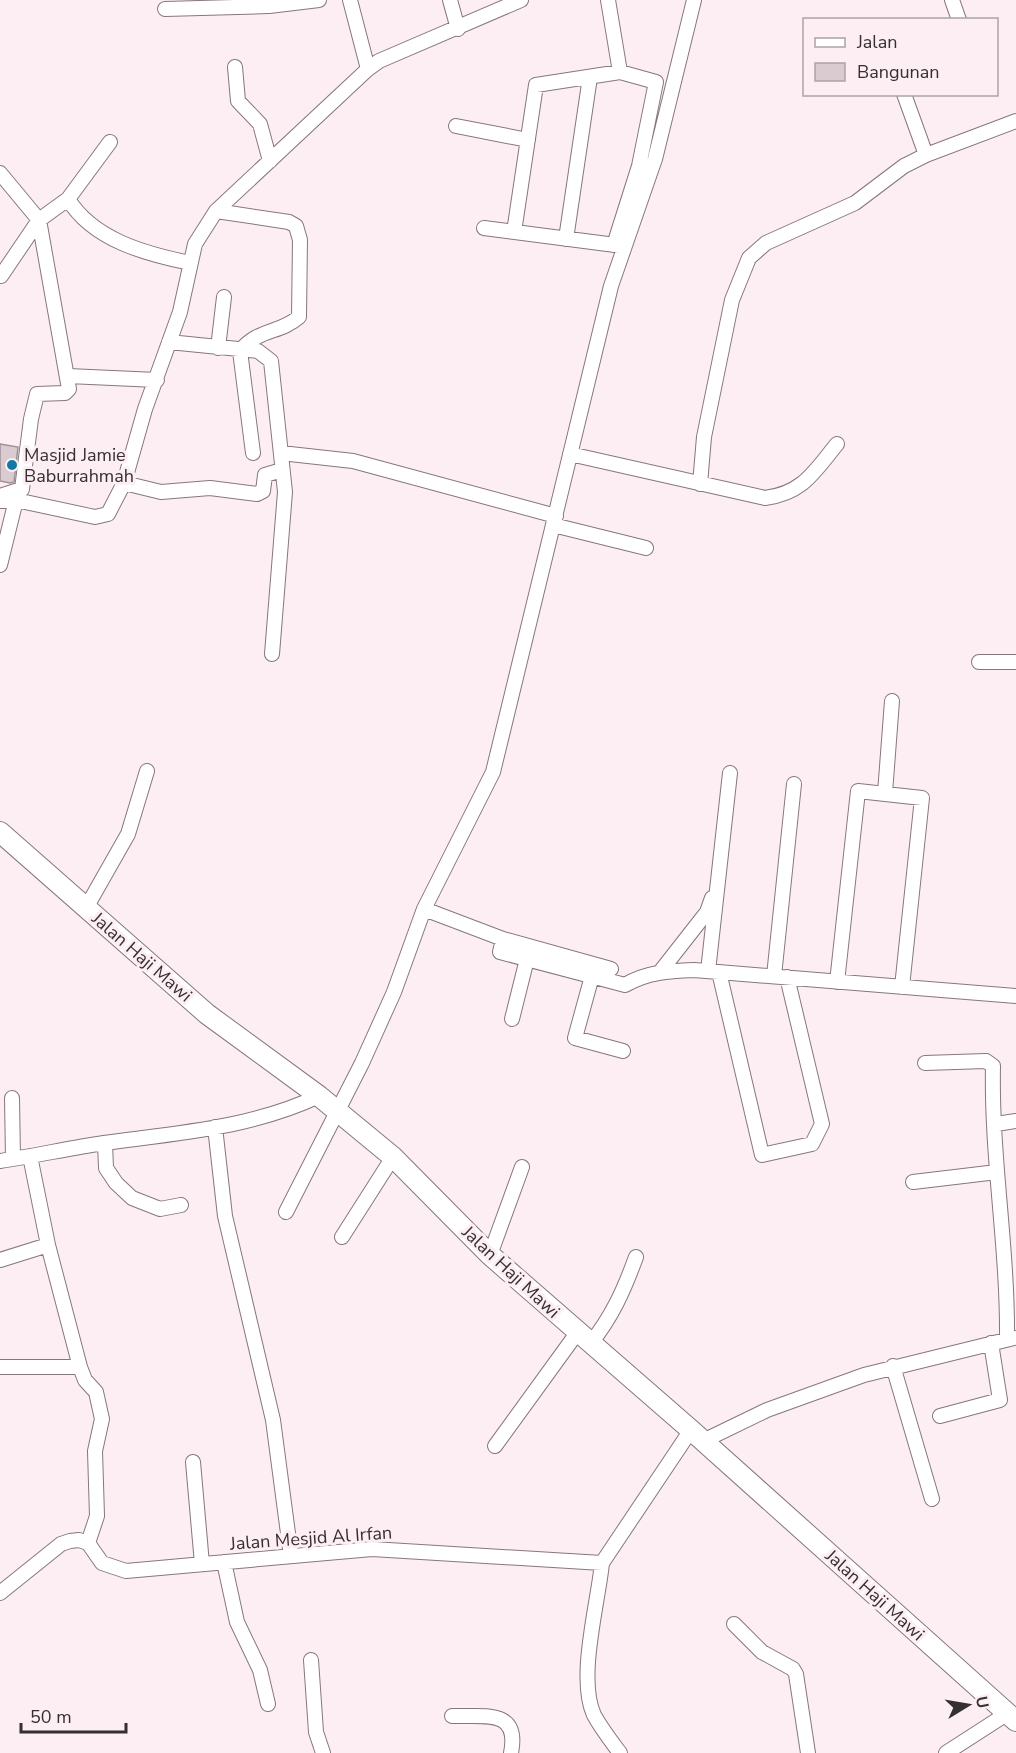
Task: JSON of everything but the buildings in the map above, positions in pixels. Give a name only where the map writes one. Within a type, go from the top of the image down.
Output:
[{"type":"street","points":[[165,9],[214,4],[320,0]]},
{"type":"street","points":[[350,0],[368,69]]},
{"type":"street","points":[[450,0],[458,29]]},
{"type":"street","points":[[0,501],[16,500],[102,517],[108,514],[124,483],[145,409],[180,312],[195,243],[216,212],[379,61],[521,0]]},
{"type":"street","points":[[608,0],[620,72]]},
{"type":"street","points":[[620,246],[655,159],[694,0]]},
{"type":"street","points":[[952,0],[958,18]]},
{"type":"street","points":[[236,67],[238,101],[260,124],[270,161]]},
{"type":"street","points":[[286,1212],[336,1110],[362,1063],[394,992],[424,909],[494,772],[611,286],[656,82],[620,72],[536,86],[514,232]]},
{"type":"street","points":[[566,239],[590,76]]},
{"type":"street","points":[[905,96],[926,155]]},
{"type":"street","points":[[700,484],[704,437],[732,300],[749,258],[766,243],[855,203],[886,178],[926,155],[1016,121]]},
{"type":"street","points":[[456,126],[528,140]]},
{"type":"street","points":[[2,276],[39,220],[68,199],[110,142]]},
{"type":"street","points":[[0,173],[39,220],[69,391],[37,394],[31,419],[22,489],[15,494],[0,495]]},
{"type":"street","points":[[68,199],[96,227],[117,240],[148,255],[190,263]]},
{"type":"street","points":[[216,212],[289,222],[296,226],[300,240],[299,317],[292,323],[253,337],[240,351]]},
{"type":"street","points":[[484,228],[620,246]]},
{"type":"street","points":[[218,348],[224,297]]},
{"type":"street","points":[[169,342],[240,351],[258,351],[271,362],[285,506],[272,654]]},
{"type":"street","points":[[240,351],[253,453]]},
{"type":"street","points":[[68,375],[157,380]]},
{"type":"street","points":[[570,454],[765,498],[785,494],[801,486],[837,444]]},
{"type":"street","points":[[281,453],[353,461],[646,548]]},
{"type":"street","points":[[124,483],[161,492],[185,492],[210,488],[257,494],[263,490],[265,475],[282,470]]},
{"type":"street","points":[[0,565],[16,500]]},
{"type":"street","points":[[979,662],[1016,662]]},
{"type":"street","points":[[885,794],[892,701]]},
{"type":"street","points":[[86,908],[128,834],[147,771]]},
{"type":"street","points":[[729,773],[718,879],[714,972],[762,1155],[812,1144],[822,1124],[781,977],[794,784]]},
{"type":"street","points":[[837,982],[858,791],[922,798],[902,987]]},
{"type":"street","name":"Jalan Haji Mawi","points":[[0,832],[207,1014],[319,1096],[393,1157],[490,1255],[697,1435],[1012,1717]]},
{"type":"street","points":[[660,972],[707,912],[718,879]]},
{"type":"street","points":[[424,909],[503,939],[611,969]]},
{"type":"street","points":[[503,939],[500,952],[625,985],[640,976],[660,972],[714,972],[1016,996]]},
{"type":"street","points":[[512,1019],[528,959]]},
{"type":"street","points":[[592,976],[575,1038],[623,1051]]},
{"type":"street","points":[[620,1753],[594,1714],[588,1688],[588,1665],[602,1563],[697,1435],[893,1366],[1011,1339],[997,1172],[993,1066],[991,1063],[925,1063]]},
{"type":"street","points":[[12,1098],[6,1160],[215,1127],[273,1115],[319,1096]]},
{"type":"street","points":[[996,1124],[1016,1122]]},
{"type":"street","points":[[215,1127],[225,1216],[273,1420],[291,1556]]},
{"type":"street","points":[[105,1143],[106,1168],[116,1183],[132,1198],[160,1209],[181,1205]]},
{"type":"street","points":[[0,1593],[61,1544],[79,1540],[88,1543],[97,1516],[95,1451],[102,1419],[96,1392],[85,1380],[80,1367],[48,1245],[30,1156]]},
{"type":"street","points":[[342,1237],[393,1157]]},
{"type":"street","points":[[490,1255],[522,1167]]},
{"type":"street","points":[[913,1182],[997,1172]]},
{"type":"street","points":[[0,1260],[48,1245]]},
{"type":"street","points":[[495,1446],[583,1338],[606,1324],[617,1304],[636,1257]]},
{"type":"street","points":[[940,1416],[1000,1400],[992,1343]]},
{"type":"street","points":[[893,1366],[932,1499]]},
{"type":"street","points":[[0,1367],[80,1367]]},
{"type":"street","points":[[193,1462],[202,1564]]},
{"type":"street","name":"Jalan Mesjid Al Irfan","points":[[88,1543],[102,1563],[126,1571],[372,1549],[602,1563]]},
{"type":"street","points":[[224,1562],[237,1622],[260,1670],[268,1704]]},
{"type":"street","points":[[734,1624],[762,1652],[793,1669],[808,1753]]},
{"type":"street","points":[[311,1660],[316,1732],[323,1753]]},
{"type":"street","points":[[452,1716],[495,1717],[507,1722],[514,1737],[511,1753]]},
{"type":"street","points":[[946,1753],[1012,1717]]},
{"type":"place","name":"Masjid Jamie Baburrahmah","points":[[12,465]]}]
